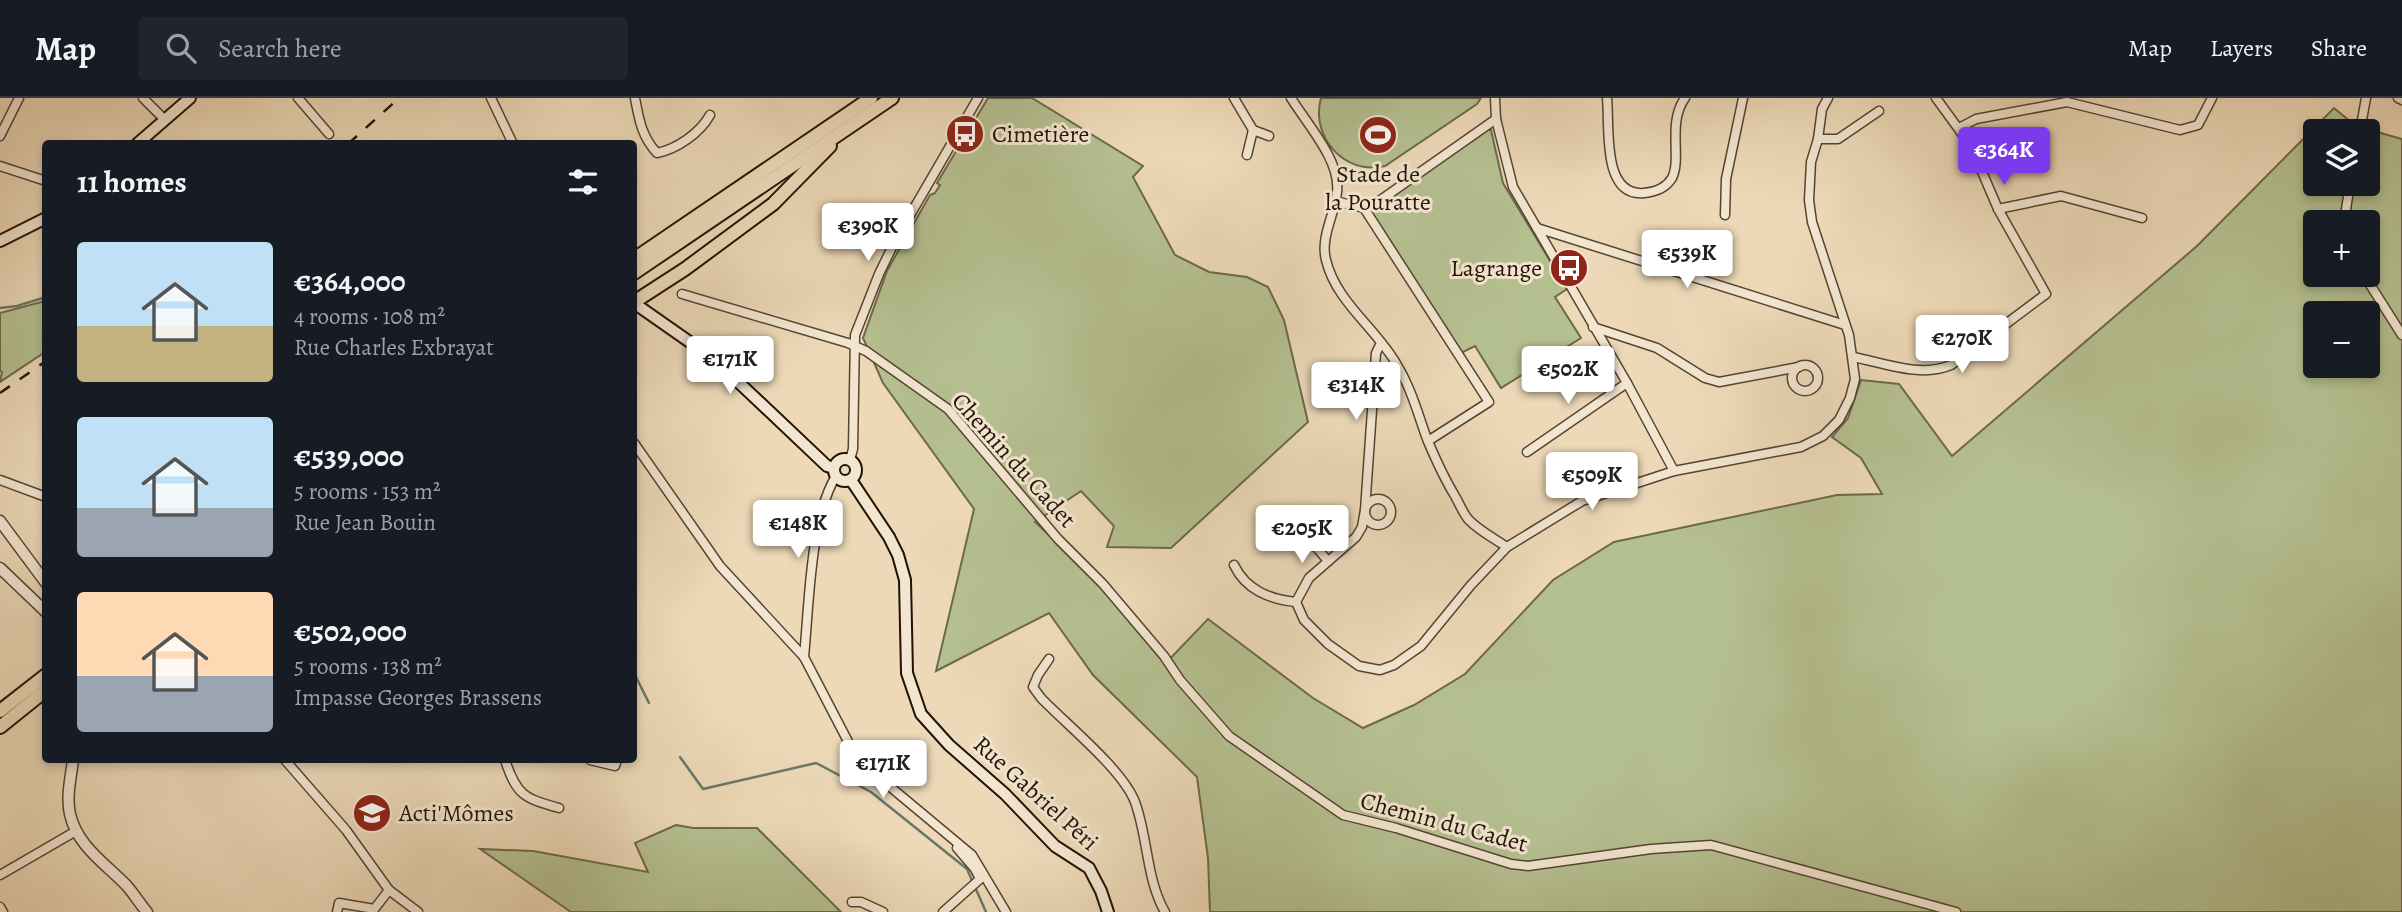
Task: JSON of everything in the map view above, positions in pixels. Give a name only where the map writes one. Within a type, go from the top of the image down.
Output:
[{"type":"highway","points":[[637,257],[871,98]]},
{"type":"highway","points":[[637,271],[892,98]]},
{"type":"highway","points":[[637,300],[685,269],[773,204],[851,125]]},
{"type":"highway","points":[[0,711],[42,678]]},
{"type":"highway","points":[[0,727],[42,693]]},
{"type":"main road","points":[[142,140],[190,98]]},
{"type":"main road","points":[[0,241],[42,220]]},
{"type":"main road","points":[[637,304],[714,359],[844,482],[855,476],[857,470],[850,460],[840,460],[835,472]]},
{"type":"main road","name":"Rue Gabriel Péri","points":[[850,480],[889,537],[898,555],[905,580],[907,674],[921,714],[949,745],[1005,794],[1055,846],[1088,868],[1101,891],[1108,912]]},
{"type":"street","points":[[0,136],[19,98]]},
{"type":"street","points":[[143,98],[164,120]]},
{"type":"street","points":[[298,98],[329,134]]},
{"type":"street","points":[[491,98],[511,140]]},
{"type":"street","points":[[635,98],[640,127],[657,153],[669,151],[704,127],[710,115]]},
{"type":"street","points":[[850,460],[853,449],[855,335],[879,274],[919,198],[978,98]]},
{"type":"street","points":[[1234,98],[1253,130],[1269,136]]},
{"type":"street","points":[[1291,98],[1331,160],[1337,182],[1325,258],[1342,295],[1396,362],[1408,384],[1428,441],[1446,480],[1469,520],[1507,547]]},
{"type":"street","points":[[1495,98],[1496,119],[1510,178],[1674,471]]},
{"type":"street","points":[[1607,98],[1610,164],[1622,186],[1638,193],[1657,191],[1672,178],[1678,113],[1685,98]]},
{"type":"street","points":[[1725,215],[1728,169],[1743,98]]},
{"type":"street","points":[[1296,603],[1304,620],[1328,644],[1359,666],[1380,670],[1421,646],[1471,585],[1507,547],[1582,501],[1674,471],[1801,447],[1823,436],[1839,420],[1850,398],[1855,379],[1846,325],[1812,222],[1808,181],[1822,109],[1828,98]]},
{"type":"street","points":[[1853,357],[1926,371],[1941,369],[1951,365],[2046,294],[1998,209],[1971,146],[1936,98]]},
{"type":"street","points":[[1959,128],[1976,118],[2067,102],[2180,130],[2198,125],[2212,98]]},
{"type":"street","points":[[2362,119],[2366,98]]},
{"type":"street","points":[[1818,139],[1838,139],[1879,111]]},
{"type":"street","points":[[1335,201],[1364,208],[1372,206],[1496,119]]},
{"type":"street","points":[[1247,155],[1253,130]]},
{"type":"street","points":[[0,166],[42,180]]},
{"type":"street","points":[[1998,209],[2061,196],[2142,218]]},
{"type":"street","points":[[1364,208],[1489,402],[1428,441]]},
{"type":"street","points":[[1537,228],[1846,325]]},
{"type":"street","points":[[2372,287],[2402,335]]},
{"type":"street","name":"Chemin du Cadet","points":[[682,294],[866,351],[948,409],[1058,539],[1104,584],[1164,656],[1180,680],[1229,736],[1343,815],[1396,828],[1511,864],[1528,866],[1651,849],[1711,845],[1956,912]]},
{"type":"street","points":[[1593,327],[1657,348],[1704,378],[1719,382],[1799,367]]},
{"type":"street","points":[[1296,603],[1309,579],[1356,537],[1362,527],[1376,353],[1381,343]]},
{"type":"street","points":[[1527,452],[1626,383]]},
{"type":"street","points":[[637,447],[720,566],[804,657],[854,752],[870,770],[972,855],[1006,912]]},
{"type":"street","points":[[804,657],[816,537],[835,472]]},
{"type":"street","points":[[0,480],[42,496]]},
{"type":"street","points":[[1280,518],[1297,525],[1328,561]]},
{"type":"street","points":[[0,521],[42,578]]},
{"type":"street","points":[[1234,565],[1240,579],[1252,588],[1268,597],[1296,603]]},
{"type":"street","points":[[0,568],[42,608]]},
{"type":"street","points":[[1049,659],[1033,687],[1125,782],[1135,802],[1153,880],[1165,912]]},
{"type":"street","points":[[73,763],[69,796],[70,814],[76,831],[92,854],[127,887],[147,912]]},
{"type":"street","points":[[288,763],[346,830],[390,890],[418,912]]},
{"type":"street","points":[[506,763],[510,775],[528,800],[559,808]]},
{"type":"street","points":[[0,875],[76,831]]},
{"type":"street","points":[[943,912],[980,879],[946,834]]},
{"type":"street","points":[[337,912],[339,903],[373,911],[390,890]]},
{"type":"street","points":[[852,902],[861,902],[883,912]]},
{"type":"street","points":[[0,907],[3,912]]},
{"type":"green space","points":[[988,98],[1032,98],[1143,166],[1133,177],[1175,255],[1209,272],[1247,277],[1268,287],[1284,320],[1308,422],[1171,548],[1107,547],[1114,526],[1081,491],[1035,522],[1094,578],[1165,664],[1208,619],[1313,698],[1363,728],[1414,705],[1465,674],[1553,580],[1614,542],[1837,495],[1882,494],[1861,458],[1832,437],[1848,418],[1861,380],[1899,384],[1952,456],[2197,246],[2303,139],[2303,196],[2380,196],[2380,133],[2402,139],[2402,912],[1210,912],[1208,858],[1197,777],[1093,675],[1049,613],[936,671],[974,509],[883,383],[863,338],[887,271],[930,195],[935,193],[940,185],[937,183]]},
{"type":"green space","name":"Stade de la Pouratte","points":[[1321,98],[1481,98],[1477,104],[1385,166],[1370,168],[1344,159],[1326,139],[1319,113]]},
{"type":"green space","points":[[2334,108],[2347,119],[2323,119]]},
{"type":"green space","points":[[1487,130],[1491,130],[1503,183],[1567,289],[1555,297],[1581,338],[1501,388],[1475,346],[1461,353],[1371,211]]},
{"type":"green space","points":[[42,302],[42,354],[0,382],[2,372],[0,313]]},
{"type":"green space","points":[[676,825],[693,828],[757,828],[841,912],[571,912],[480,849],[533,851],[648,872],[635,843]]},
{"type":"waterway","points":[[0,308],[42,298]]},
{"type":"waterway","points":[[637,679],[649,703]]},
{"type":"waterway","points":[[680,757],[703,789],[816,763],[871,792],[967,869],[986,912]]},
{"type":"railway","points":[[352,140],[399,98]]},
{"type":"railway","points":[[0,393],[42,364]]},
{"type":"place","name":"Cimetière","points":[[965,134]]},
{"type":"place","name":"Stade de la Pouratte","points":[[1378,135]]},
{"type":"place","name":"Lagrange","points":[[1569,268]]},
{"type":"place","name":"Acti'Mômes","points":[[372,813]]}]
